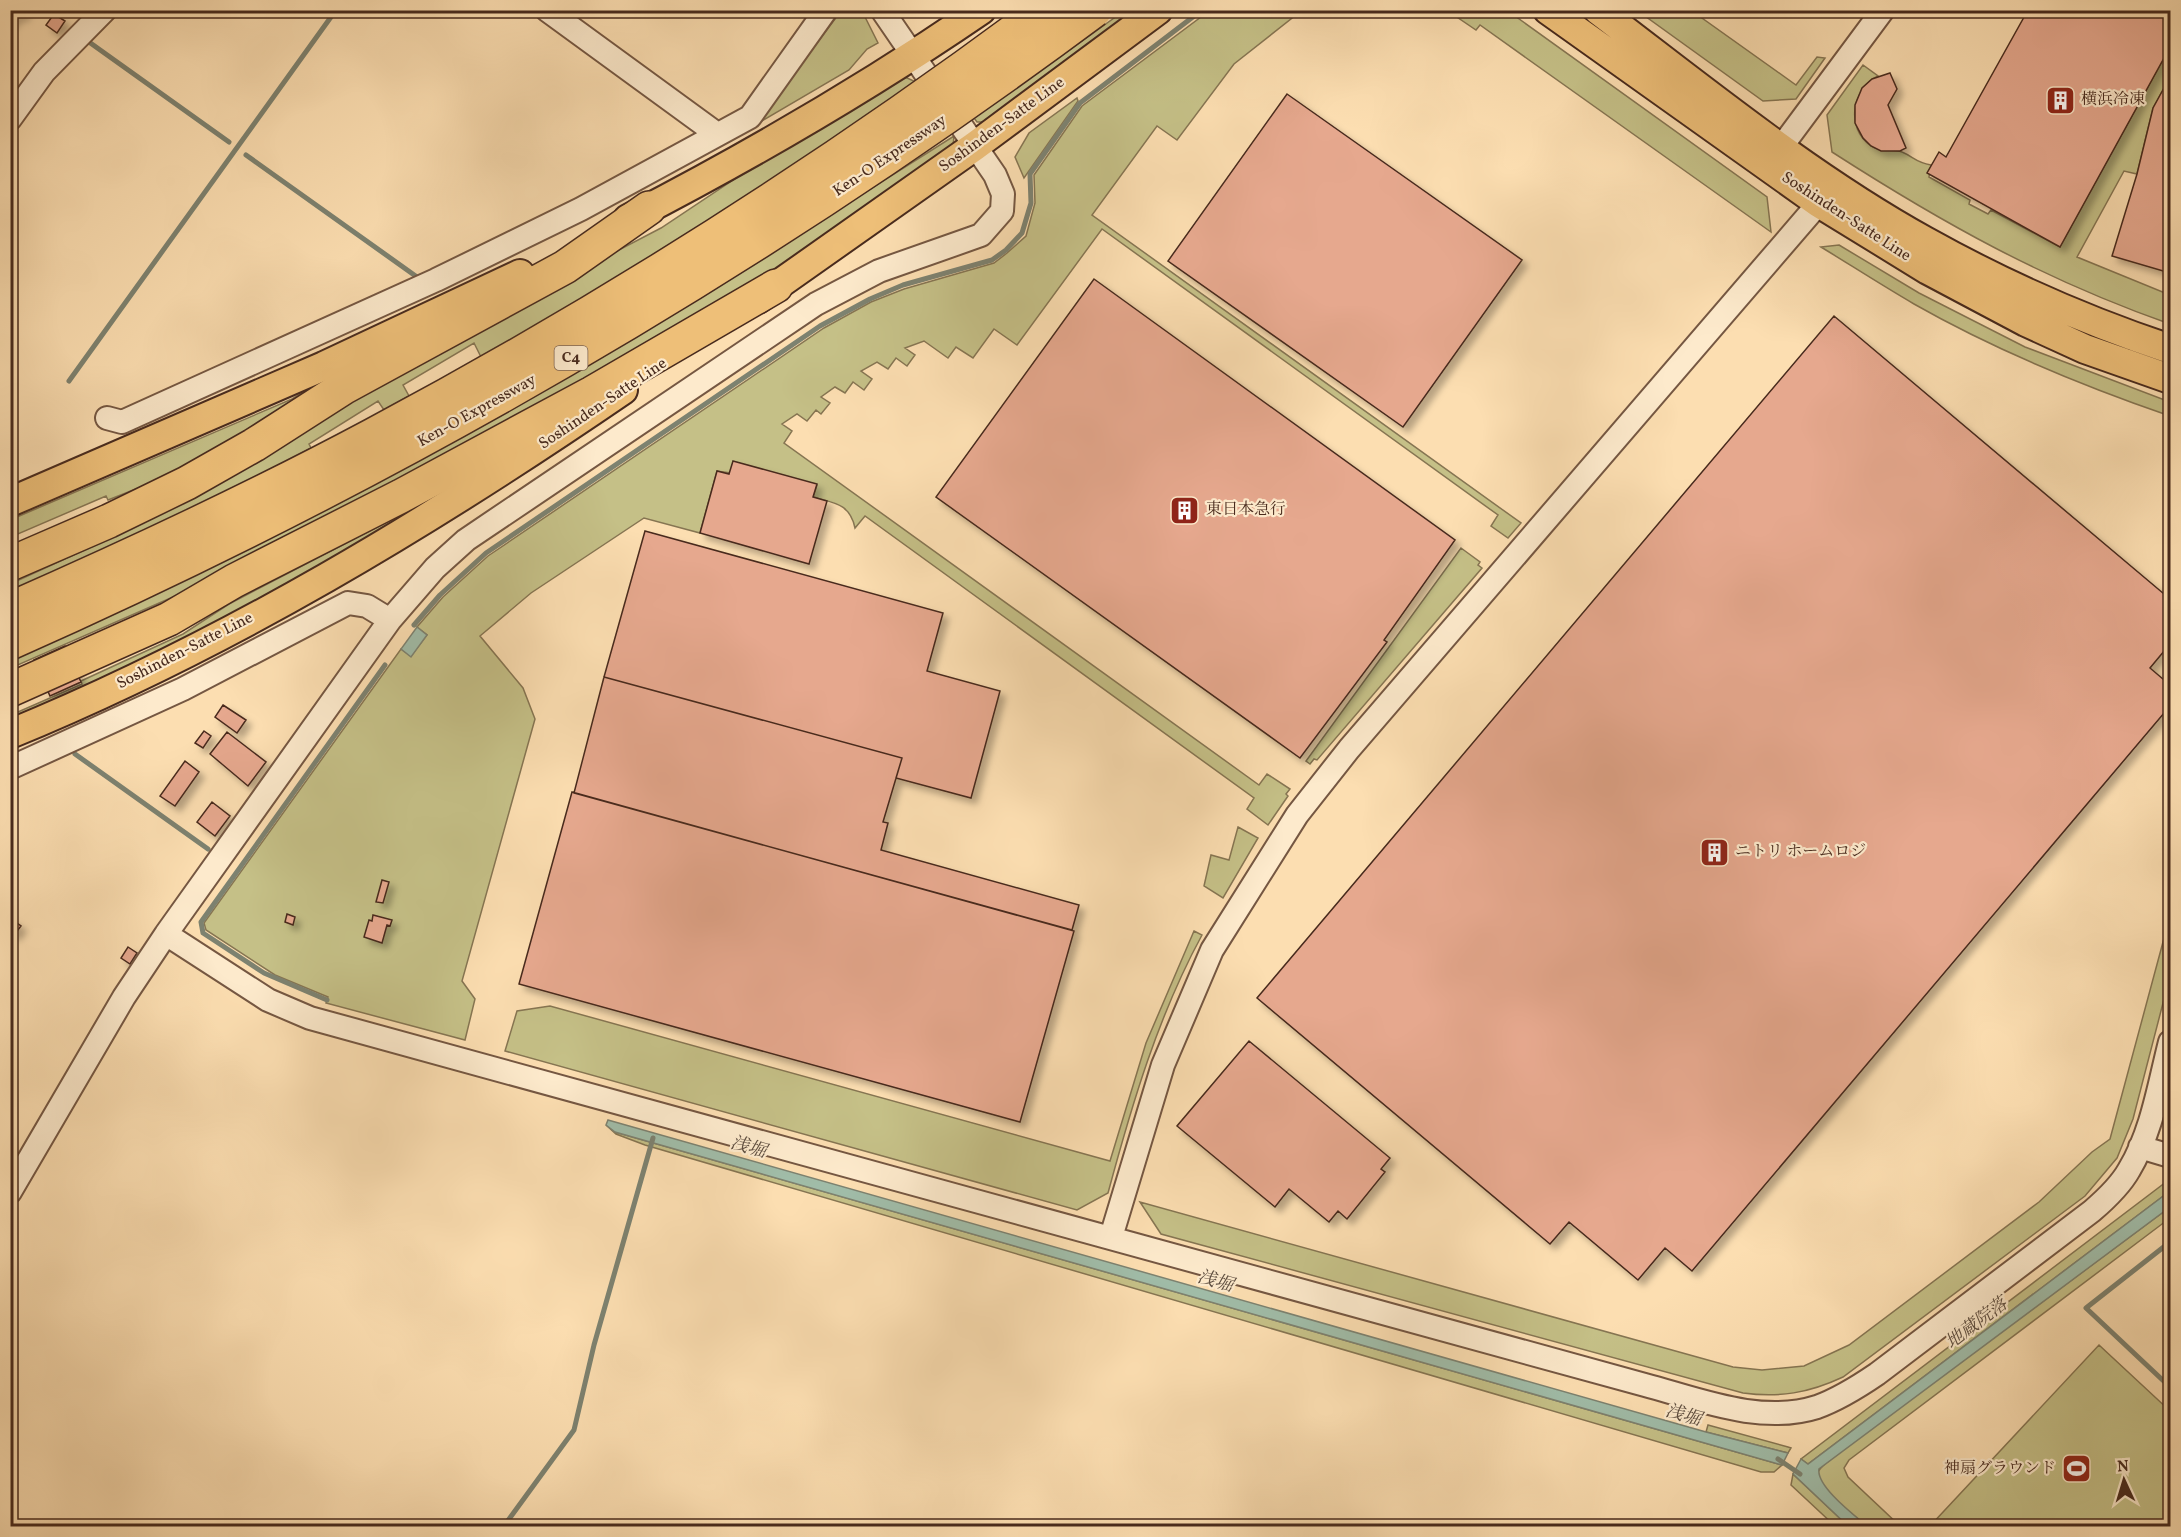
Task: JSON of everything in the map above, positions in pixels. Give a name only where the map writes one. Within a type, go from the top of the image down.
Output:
[{"type":"highway","name":"Ken-O Expressway","points":[[10,609],[224,511],[374,434],[529,347],[649,277],[847,150],[1042,10]]},
{"type":"highway","name":"Ken-O Expressway","points":[[10,643],[242,535],[385,462],[576,356],[758,245],[907,147],[1095,10]]},
{"type":"highway","points":[[10,564],[109,521],[187,483],[254,445],[343,388],[565,267],[649,208]]},
{"type":"highway","points":[[10,690],[169,619],[234,580],[401,496],[592,393],[776,286]]},
{"type":"main road","points":[[10,502],[335,361],[497,286],[794,130],[913,57],[981,10]]},
{"type":"main road","name":"Soshinden-Satte Line","points":[[10,734],[205,642],[411,528],[562,432],[776,286],[975,146],[1158,10]]},
{"type":"main road","name":"Soshinden-Satte Line","points":[[1548,10],[1819,203],[1928,270],[2026,322],[2085,349],[2170,379]]},
{"type":"main road","name":"Soshinden-Satte Line","points":[[1598,10],[1782,146],[1881,214],[1963,261],[2085,316],[2170,349]]},
{"type":"street","points":[[10,119],[44,72],[105,10]]},
{"type":"street","points":[[547,10],[717,134]]},
{"type":"street","points":[[107,418],[122,422],[382,304],[581,209],[750,117],[826,10]]},
{"type":"street","points":[[10,1192],[124,997],[166,934],[390,620],[435,568],[466,540],[816,304],[879,271],[981,235],[1002,211],[1003,194],[975,146],[882,10]]},
{"type":"street","points":[[1782,146],[1883,10]]},
{"type":"street","points":[[1111,1237],[1163,1065],[1212,950],[1298,815],[1357,740],[1819,203]]},
{"type":"street","points":[[10,768],[183,689],[348,603],[367,606],[390,620]]},
{"type":"street","points":[[166,934],[268,1000],[310,1018],[1732,1408],[1767,1412],[1815,1408],[1841,1397],[1877,1374],[2092,1211],[2116,1189],[2129,1170],[2140,1147],[2170,1042]]},
{"type":"street","points":[[2140,1147],[2170,1156]]},
{"type":"shaded area","points":[[841,11],[862,11],[878,43],[867,49],[849,70],[755,125]]},
{"type":"shaded area","points":[[1124,11],[1137,11],[987,122],[977,122],[974,118]]},
{"type":"shaded area","points":[[1209,11],[1301,11],[1234,64],[1177,140],[1157,126],[1092,215],[1521,523],[1508,538],[1491,526],[1498,515],[1102,229],[1017,345],[994,329],[973,358],[956,347],[948,358],[924,341],[905,348],[915,355],[907,366],[896,358],[888,369],[877,362],[861,371],[872,379],[864,390],[853,382],[845,393],[835,387],[821,397],[830,403],[821,414],[816,410],[807,421],[797,414],[782,424],[792,431],[784,443],[1259,785],[1267,774],[1290,789],[1286,794],[1288,796],[1268,825],[1247,809],[1254,798],[865,516],[855,528],[853,520],[845,509],[835,503],[813,497],[817,485],[717,471],[700,533],[644,518],[531,593],[480,636],[523,688],[535,719],[462,981],[475,999],[465,1040],[326,1003],[328,997],[275,975],[206,930],[204,923],[401,649],[411,656],[427,635],[417,627],[443,597],[488,556],[824,328],[871,302],[904,289],[994,263],[1026,236],[1035,203],[1034,175],[1082,106]]},
{"type":"shaded area","points":[[1448,11],[1508,11],[1767,197],[1771,232],[1480,25],[1476,30]]},
{"type":"shaded area","points":[[1638,11],[1692,11],[1796,85],[1817,57],[1825,58],[1796,99],[1763,101]]},
{"type":"shaded area","points":[[2170,47],[2170,77],[2153,108],[2137,174],[2124,171],[2077,257],[2170,295],[2170,324],[2080,289],[1996,248],[1914,203],[1832,152],[1827,115],[1863,65],[1878,76],[1862,90],[1855,109],[1857,129],[1871,146],[1898,151],[1931,165],[1929,177],[1970,200],[1969,204],[1988,214],[1991,210],[2060,247]]},
{"type":"shaded area","points":[[905,77],[916,82],[874,110],[871,117],[715,219],[514,339],[481,357],[474,343],[403,385],[409,396],[384,410],[378,401],[309,444],[311,448],[298,455],[201,504],[11,593],[10,584],[126,531],[504,310],[661,228],[769,156]]},
{"type":"shaded area","points":[[1077,98],[1078,101],[1024,178],[1015,157],[1029,133]]},
{"type":"shaded area","points":[[954,136],[953,146],[741,296],[214,579],[11,668],[10,657],[671,315]]},
{"type":"shaded area","points":[[1839,245],[1919,293],[2025,347],[2170,402],[2170,416],[2040,366],[1945,321],[1821,247]]},
{"type":"shaded area","points":[[321,381],[324,385],[169,476],[108,500],[106,496],[11,537],[10,520],[292,399]]},
{"type":"shaded area","points":[[416,502],[419,508],[262,600],[103,679],[11,721],[11,715],[82,684],[81,681],[183,634],[229,604],[412,509]]},
{"type":"shaded area","points":[[1461,548],[1480,562],[1478,565],[1482,568],[1317,760],[1314,759],[1310,764],[1306,761]]},
{"type":"shaded area","points":[[417,627],[427,635],[411,657],[401,649]]},
{"type":"shaded area","points":[[1238,827],[1258,838],[1223,898],[1204,886],[1211,855],[1229,860]]},
{"type":"shaded area","points":[[2170,916],[2170,976],[2133,1119],[2117,1158],[2085,1196],[1843,1377],[1818,1387],[1794,1393],[1769,1395],[1743,1393],[1161,1234],[1140,1202],[1733,1367],[1762,1370],[1804,1366],[1849,1345],[2039,1202],[2092,1152],[2110,1139]]},
{"type":"shaded area","points":[[1194,931],[1202,935],[1159,1029],[1108,1193],[1077,1210],[505,1051],[517,1011],[550,1006],[1110,1161],[1146,1043]]},
{"type":"shaded area","points":[[608,1120],[1706,1432],[1788,1453],[1782,1465],[615,1132],[606,1125]]},
{"type":"shaded area","points":[[606,1125],[615,1132],[1782,1465],[1774,1472],[1761,1472],[645,1145],[616,1134]]},
{"type":"shaded area","points":[[2170,1179],[2170,1191],[1808,1464],[1801,1459]]},
{"type":"shaded area","points":[[2170,1191],[2170,1207],[1819,1469],[1823,1484],[1829,1492],[1867,1526],[1848,1526],[1793,1474],[1801,1459],[1808,1464]]},
{"type":"shaded area","points":[[2170,1207],[2170,1218],[1849,1460],[1844,1468],[1848,1477],[1900,1526],[1867,1526],[1825,1488],[1818,1472],[1826,1463]]},
{"type":"shaded area","name":"神扇グラウンド","points":[[2099,1345],[2170,1411],[2170,1526],[1930,1526]]},
{"type":"shaded area","points":[[1708,1425],[1791,1448],[1788,1453],[1706,1432]]},
{"type":"shaded area","points":[[1793,1474],[1848,1526],[1835,1526],[1791,1485]]},
{"type":"building","points":[[10,10],[26,10],[22,16],[18,14],[10,24]]},
{"type":"building","name":"横浜冷凍","points":[[2028,10],[2170,10],[2170,47],[2060,247],[1927,173],[1939,152],[1946,157]]},
{"type":"building","points":[[54,14],[65,21],[57,33],[46,25]]},
{"type":"building","points":[[1890,73],[1897,89],[1888,105],[1906,148],[1900,151],[1881,151],[1871,146],[1863,138],[1855,123],[1855,105],[1862,88],[1872,79]]},
{"type":"building","points":[[2170,77],[2170,273],[2112,256],[2137,174],[2153,108]]},
{"type":"building","points":[[1287,94],[1522,260],[1403,427],[1168,261]]},
{"type":"building","name":"東日本急行","points":[[1094,279],[1455,540],[1384,640],[1387,642],[1300,758],[936,497]]},
{"type":"building","name":"ニトリ ホームロジ","points":[[1834,316],[2170,599],[2170,644],[2150,668],[2170,685],[2170,706],[1692,1271],[1665,1248],[1638,1280],[1569,1222],[1550,1244],[1257,998]]},
{"type":"building","points":[[733,461],[817,484],[813,497],[827,501],[809,564],[700,533],[717,471],[729,474]]},
{"type":"building","points":[[645,531],[943,613],[927,671],[1000,691],[971,798],[896,778],[902,758],[604,677]]},
{"type":"building","points":[[65,646],[81,682],[50,696],[34,660]]},
{"type":"building","points":[[604,677],[902,758],[883,822],[888,823],[881,850],[1079,905],[1072,930],[574,793]]},
{"type":"building","points":[[223,705],[246,720],[237,733],[215,717]]},
{"type":"building","points":[[204,731],[211,736],[203,748],[195,743]]},
{"type":"building","points":[[227,732],[266,762],[248,786],[210,754]]},
{"type":"building","points":[[185,761],[199,772],[175,806],[160,796]]},
{"type":"building","points":[[572,792],[1074,931],[1020,1122],[519,984]]},
{"type":"building","points":[[212,802],[230,816],[215,836],[197,822]]},
{"type":"building","points":[[382,880],[389,882],[383,903],[376,902]]},
{"type":"building","points":[[287,914],[295,917],[293,925],[285,922]]},
{"type":"building","points":[[373,915],[392,920],[390,926],[387,925],[382,943],[364,937],[369,920],[372,921]]},
{"type":"building","points":[[10,918],[21,926],[14,935],[10,933]]},
{"type":"building","points":[[128,947],[137,953],[130,964],[121,958]]},
{"type":"building","points":[[1249,1041],[1390,1158],[1381,1169],[1385,1172],[1347,1219],[1338,1211],[1329,1222],[1289,1189],[1275,1207],[1177,1126]]},
{"type":"waterway","points":[[69,381],[336,10]]},
{"type":"waterway","points":[[414,625],[440,595],[486,553],[820,326],[870,299],[903,285],[992,260],[1006,250],[1022,233],[1031,203],[1030,174],[1080,103],[1202,10]]},
{"type":"waterway","points":[[89,42],[229,142]]},
{"type":"waterway","points":[[246,155],[417,277]]},
{"type":"waterway","points":[[327,1000],[264,973],[203,933],[201,922],[385,665]]},
{"type":"waterway","points":[[75,754],[208,849]]},
{"type":"waterway","points":[[504,1526],[574,1430],[594,1345],[653,1138]]},
{"type":"waterway","points":[[2170,1242],[2086,1308],[2170,1387]]},
{"type":"waterway","name":"浅堀","points":[[1778,1459],[1800,1474]]},
{"type":"place","name":"横浜冷凍","points":[[2060,100]]},
{"type":"place","name":"東日本急行","points":[[1185,510]]},
{"type":"place","name":"ニトリ ホームロジ","points":[[1714,852]]},
{"type":"place","name":"神扇グラウンド","points":[[2077,1469]]},
{"type":"water label","name":"地蔵院落","points":[[1977,1324]]}]
